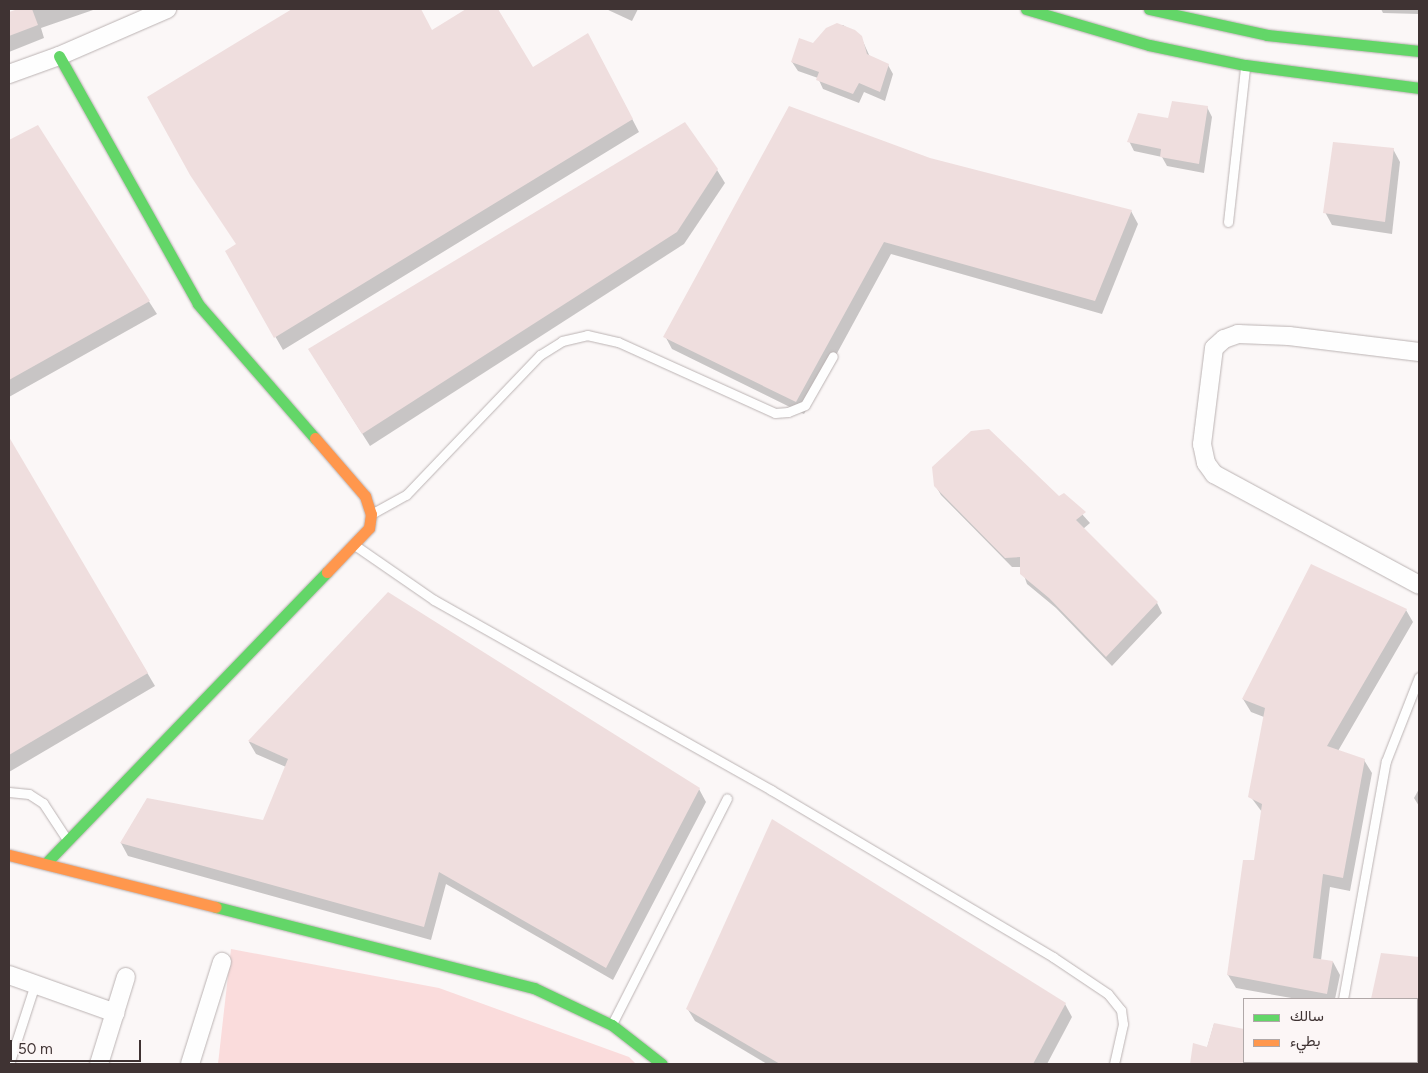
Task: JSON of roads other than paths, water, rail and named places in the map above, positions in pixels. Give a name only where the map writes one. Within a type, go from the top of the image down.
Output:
[{"type":"street","points":[[9,74],[60,56],[167,9]]},
{"type":"street","points":[[1026,9],[1149,45],[1245,65],[1419,88]]},
{"type":"street","points":[[1149,9],[1339,52],[1419,51]]},
{"type":"street","points":[[1335,78],[1339,52]]},
{"type":"street","points":[[46,863],[369,528],[371,514],[365,496],[198,304],[60,56]]},
{"type":"street","points":[[1419,352],[1271,335],[1238,334],[1224,339],[1214,348],[1202,444],[1206,463],[1214,474],[1419,585]]},
{"type":"street","points":[[9,855],[534,988],[612,1025],[662,1064]]},
{"type":"street","points":[[190,1064],[222,962]]},
{"type":"street","points":[[9,975],[115,1013]]},
{"type":"street","points":[[99,1064],[126,977]]},
{"type":"lane","points":[[1228,222],[1245,65]]},
{"type":"lane","points":[[371,514],[406,495],[540,355],[562,341],[586,335],[618,342],[775,413],[788,412],[805,405],[833,356]]},
{"type":"lane","points":[[354,544],[434,600],[771,790],[1053,957],[1108,994],[1121,1010],[1123,1024],[1114,1064]]},
{"type":"lane","points":[[1343,998],[1386,761],[1419,677]]},
{"type":"lane","points":[[9,792],[29,794],[42,803],[68,840]]},
{"type":"lane","points":[[612,1025],[727,798]]},
{"type":"lane","points":[[9,1064],[35,984]]}]
